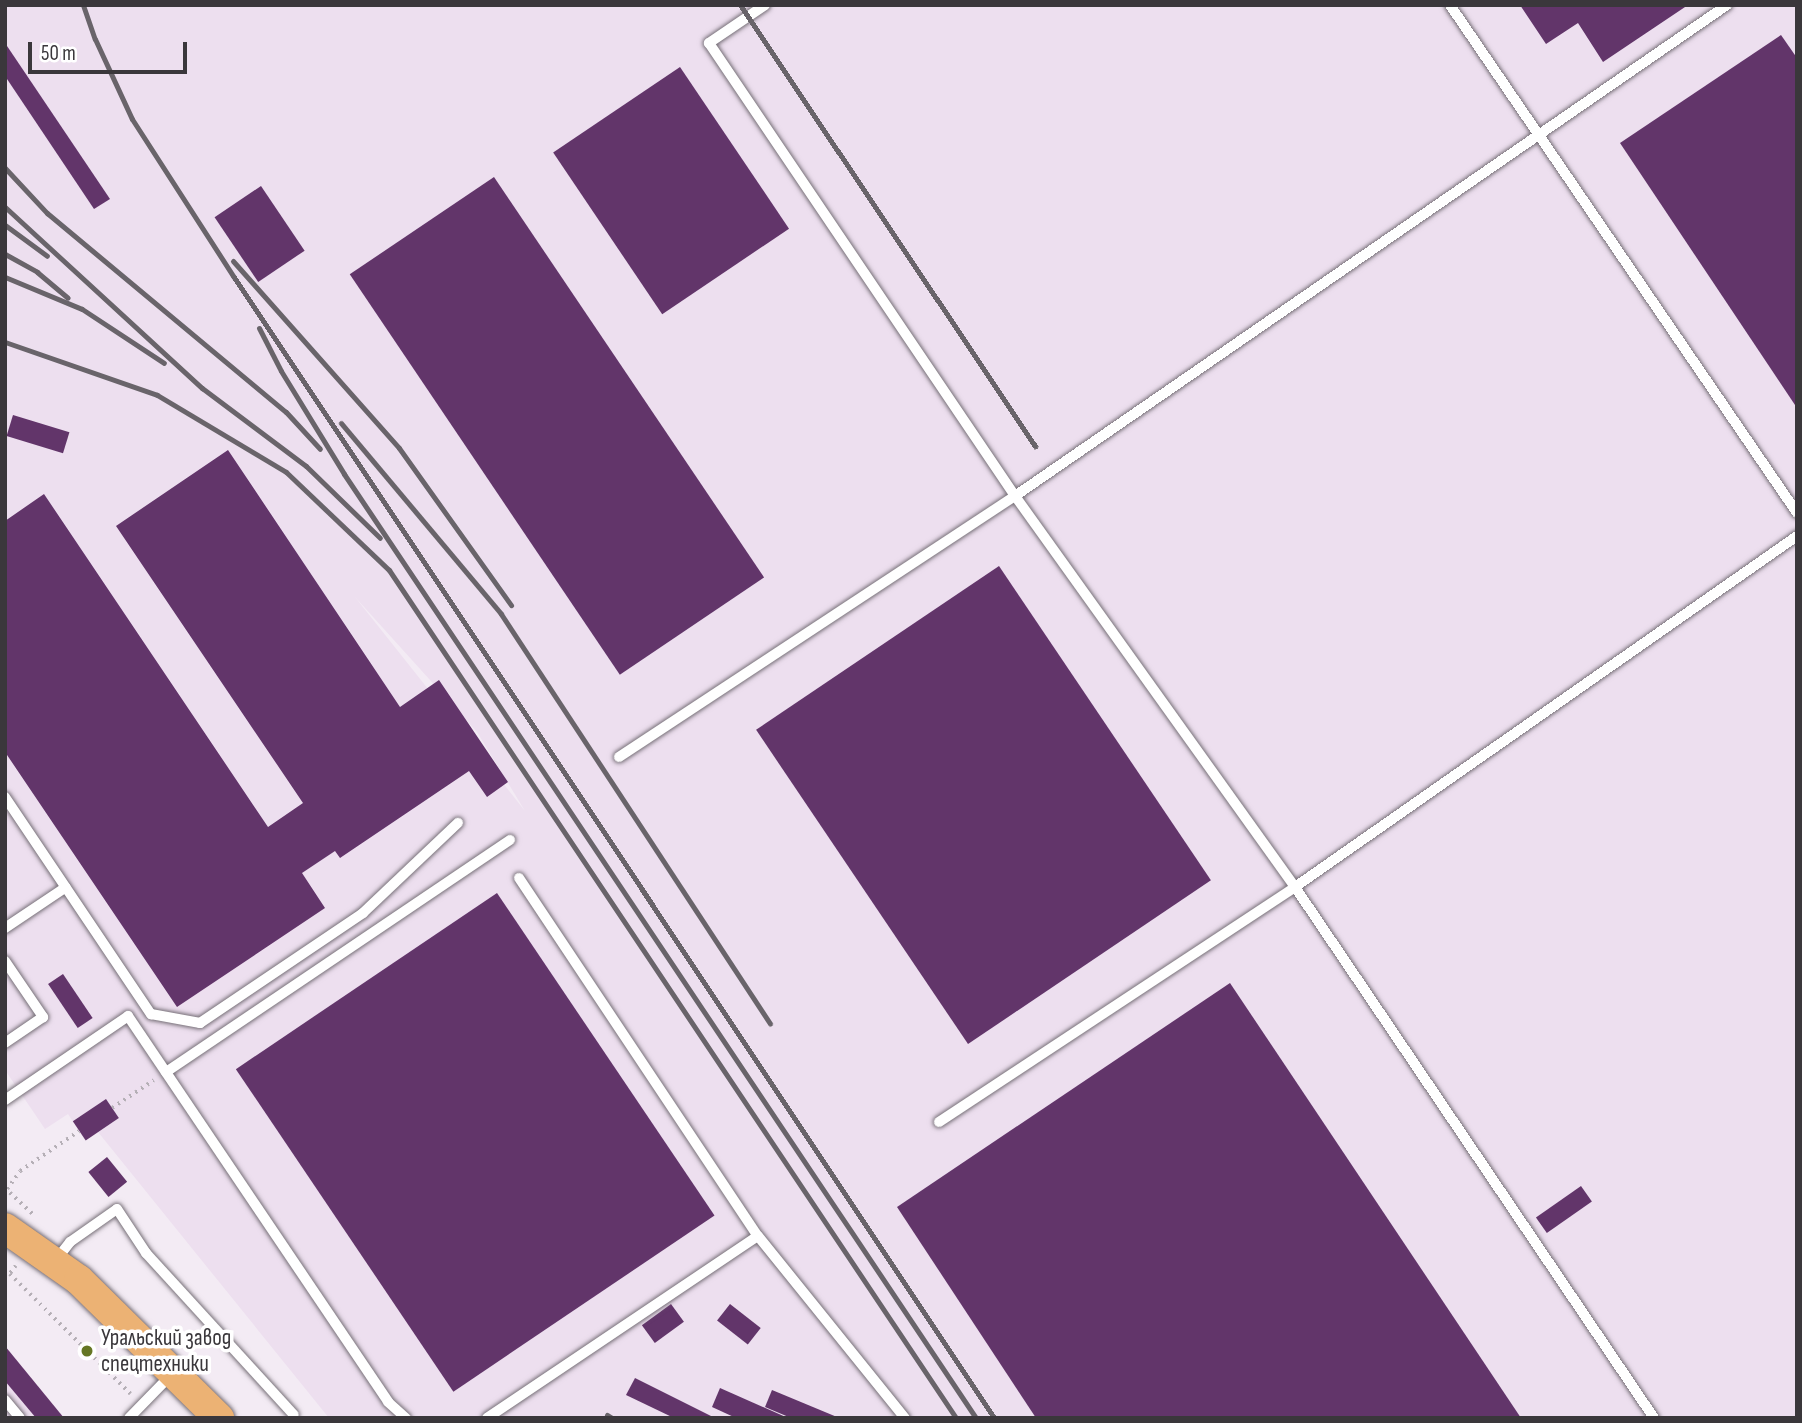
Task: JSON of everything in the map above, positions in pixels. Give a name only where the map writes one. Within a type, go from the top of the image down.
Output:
[{"type":"main road","points":[[5,1228],[96,1297],[219,1418]]},
{"type":"lane","points":[[765,5],[709,43],[1015,496],[1294,887],[1654,1418]]},
{"type":"lane","points":[[1450,5],[1797,513]]},
{"type":"lane","points":[[619,757],[1015,496],[1727,5]]},
{"type":"lane","points":[[939,1122],[1294,887],[1797,536]]},
{"type":"lane","points":[[5,797],[151,1014],[200,1023],[363,913],[458,823]]},
{"type":"lane","points":[[166,1072],[510,840]]},
{"type":"lane","points":[[519,878],[758,1236],[905,1418]]},
{"type":"lane","points":[[5,928],[66,887]]},
{"type":"lane","points":[[5,961],[43,1017],[5,1043]]},
{"type":"lane","points":[[5,1100],[128,1016],[388,1402],[406,1418]]},
{"type":"lane","points":[[42,1254],[70,1242],[117,1209],[146,1253],[294,1415]]},
{"type":"lane","points":[[486,1418],[758,1236]]},
{"type":"lane","points":[[129,1418],[173,1371]]},
{"type":"lane","points":[[5,1400],[20,1418]]},
{"type":"path","points":[[112,1108],[166,1072]]},
{"type":"path","points":[[79,1131],[20,1171],[6,1189],[44,1225],[42,1254],[10,1274],[74,1335],[102,1368],[144,1405]]},
{"type":"shaded area","points":[[5,5],[1797,5],[1797,1418],[329,1418],[98,1132],[85,1140],[68,1114],[45,1129],[5,1070]],"holes":[[[355,597],[477,732],[525,811]]]},
{"type":"shaded area","points":[[5,1346],[64,1418],[5,1418]]},
{"type":"building","points":[[1520,5],[1688,5],[1603,62],[1578,23],[1546,44]]},
{"type":"building","points":[[1781,35],[1797,58],[1797,408],[1620,143]]},
{"type":"building","points":[[5,43],[110,199],[94,209],[5,76]]},
{"type":"building","points":[[680,67],[789,229],[662,314],[553,153]]},
{"type":"building","points":[[494,177],[764,577],[620,675],[350,274]]},
{"type":"building","points":[[261,186],[305,251],[258,282],[215,217]]},
{"type":"building","points":[[13,415],[69,432],[63,453],[7,436]]},
{"type":"building","points":[[228,450],[400,707],[439,680],[508,782],[487,797],[469,771],[340,858],[335,851],[302,873],[325,908],[177,1007],[5,752],[5,521],[44,494],[268,827],[303,803],[116,526]]},
{"type":"building","points":[[999,566],[1211,880],[968,1044],[756,730]]},
{"type":"building","points":[[497,893],[715,1215],[453,1392],[236,1069]]},
{"type":"building","points":[[63,974],[93,1018],[78,1028],[48,984]]},
{"type":"building","points":[[1230,983],[1521,1418],[1036,1418],[897,1207]]},
{"type":"building","points":[[106,1099],[119,1118],[86,1140],[73,1121]]},
{"type":"building","points":[[107,1157],[127,1182],[108,1197],[88,1172]]},
{"type":"building","points":[[1581,1186],[1592,1202],[1547,1233],[1536,1218]]},
{"type":"building","points":[[671,1304],[684,1322],[655,1343],[642,1325]]},
{"type":"building","points":[[730,1304],[761,1328],[748,1345],[717,1321]]},
{"type":"building","points":[[5,1346],[64,1418],[36,1418],[5,1381]]},
{"type":"building","points":[[635,1378],[715,1418],[674,1418],[626,1395]]},
{"type":"building","points":[[720,1388],[788,1418],[736,1418],[712,1407]]},
{"type":"building","points":[[772,1390],[837,1418],[791,1418],[765,1407]]},
{"type":"railway","points":[[83,5],[95,39],[132,119],[234,277],[994,1418]]},
{"type":"railway","points":[[740,5],[1035,446]]},
{"type":"railway","points":[[5,168],[47,213],[286,412],[320,449]]},
{"type":"railway","points":[[5,207],[202,388],[306,466],[380,538]]},
{"type":"railway","points":[[5,225],[47,256]]},
{"type":"railway","points":[[5,254],[37,272],[68,298]]},
{"type":"railway","points":[[233,261],[399,448],[511,605]]},
{"type":"railway","points":[[5,277],[82,309],[164,363]]},
{"type":"railway","points":[[259,328],[281,371],[344,474],[976,1418]]},
{"type":"railway","points":[[5,342],[157,395],[286,472],[389,570],[956,1418]]},
{"type":"railway","points":[[341,423],[501,614],[770,1023]]},
{"type":"railway","points":[[607,1415],[612,1418]]},
{"type":"place","name":"Уральский завод спецтехники","points":[[87,1351]]}]
